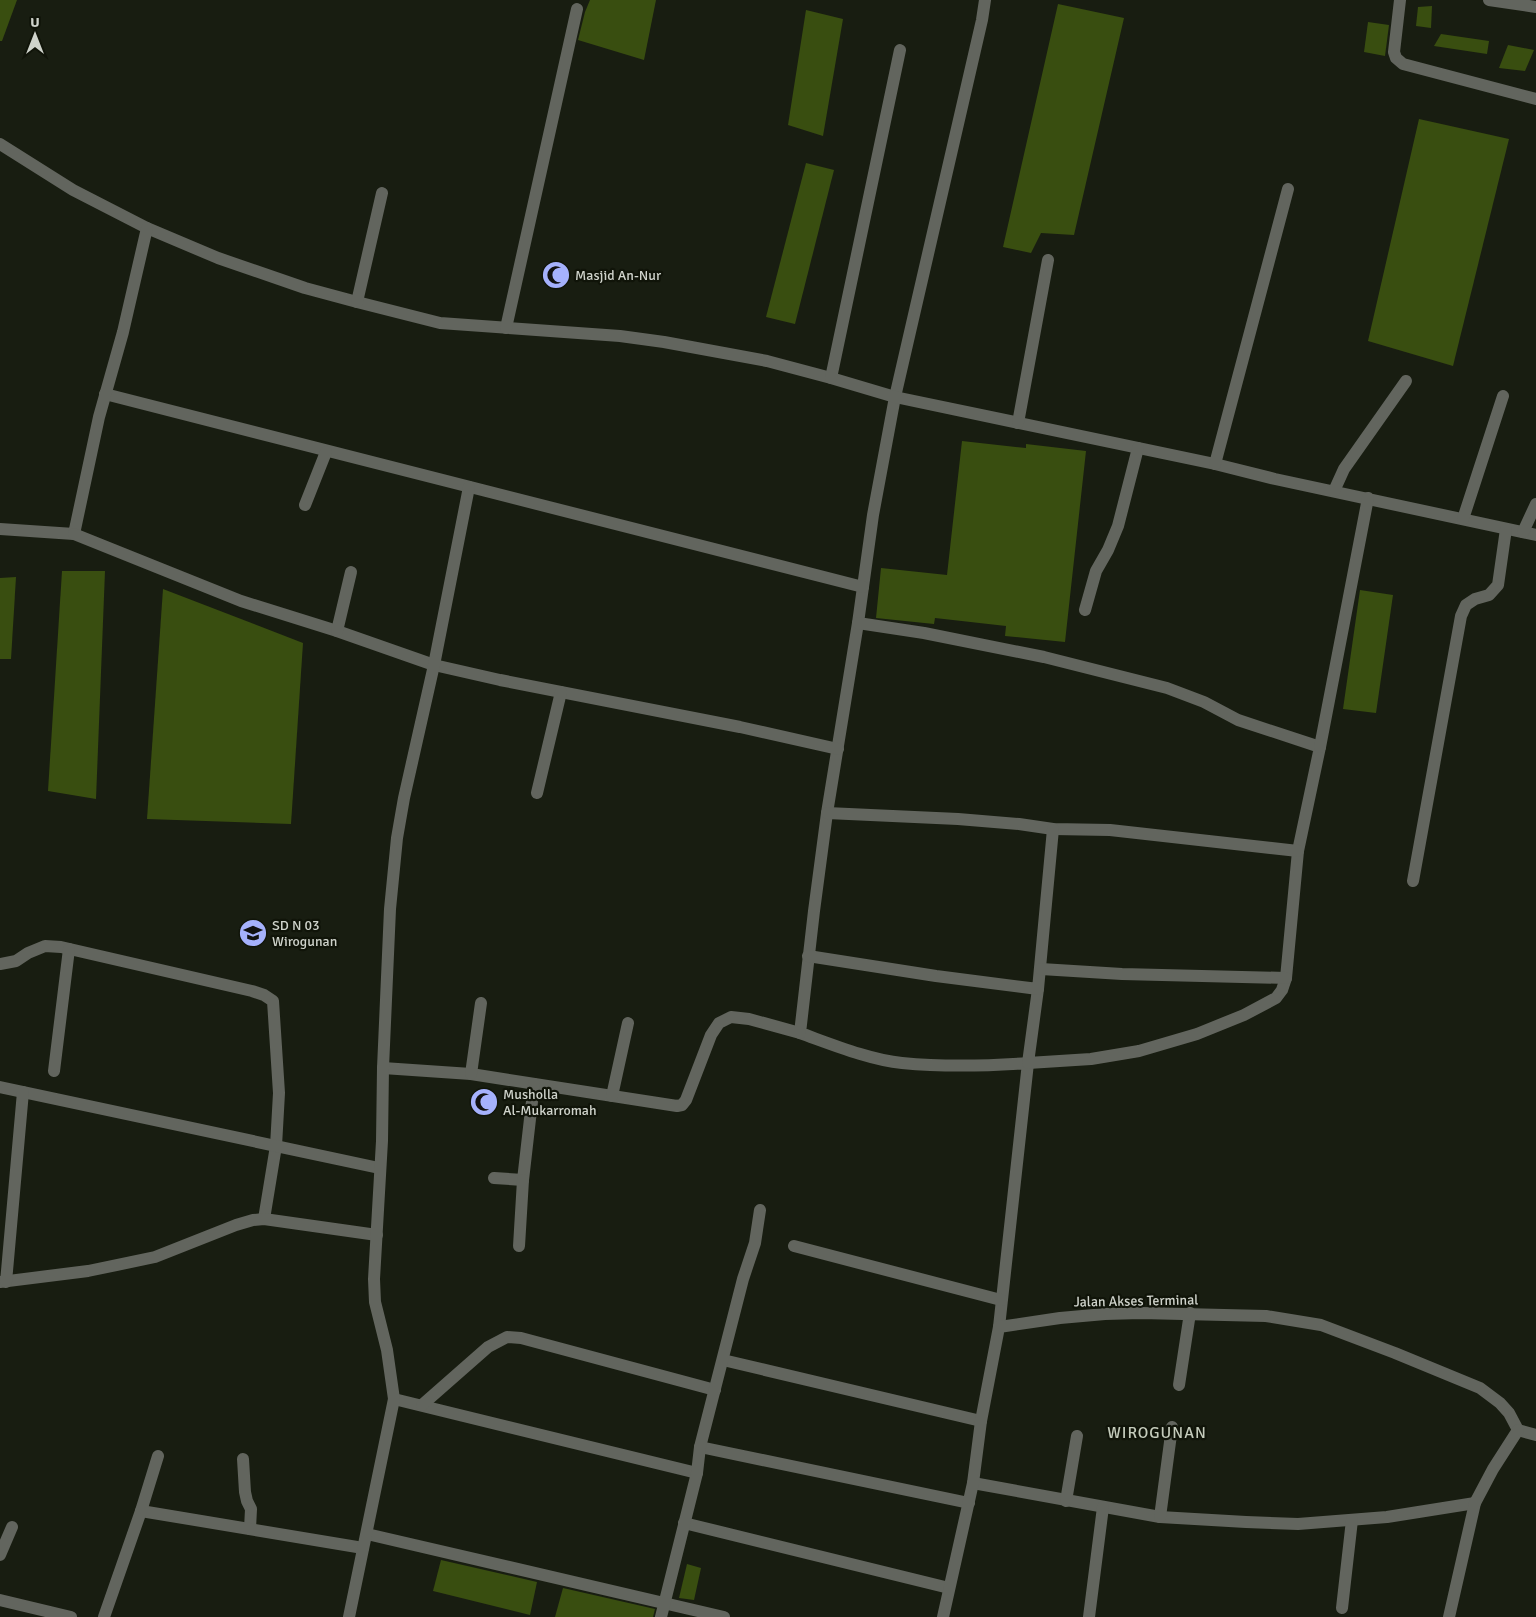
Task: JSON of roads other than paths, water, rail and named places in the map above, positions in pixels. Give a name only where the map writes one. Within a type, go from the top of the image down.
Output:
[{"type":"street","points":[[800,1033],[827,813],[858,623],[873,515],[895,397],[980,30],[985,0]]},
{"type":"street","points":[[1400,0],[1394,52],[1396,58],[1403,64],[1536,99]]},
{"type":"street","points":[[1489,0],[1536,7]]},
{"type":"street","points":[[506,328],[577,9]]},
{"type":"street","points":[[831,378],[900,50]]},
{"type":"street","points":[[0,144],[73,190],[147,228],[218,258],[305,288],[356,302],[440,323],[620,336],[767,361],[895,397],[1215,464],[1334,492],[1536,535]]},
{"type":"street","points":[[1215,464],[1288,189]]},
{"type":"street","points":[[356,302],[382,193]]},
{"type":"street","points":[[74,534],[99,417],[123,332],[147,228]]},
{"type":"street","points":[[1018,423],[1048,260]]},
{"type":"street","points":[[1334,492],[1344,469],[1406,381]]},
{"type":"street","points":[[105,394],[326,452],[863,587]]},
{"type":"street","points":[[1463,520],[1503,396]]},
{"type":"street","points":[[1085,610],[1096,571],[1108,550],[1118,526],[1138,448]]},
{"type":"street","points":[[306,506],[326,452]]},
{"type":"street","points":[[349,1617],[394,1399],[387,1350],[375,1302],[374,1279],[382,1141],[383,1068],[390,909],[397,838],[470,487]]},
{"type":"street","points":[[383,1068],[471,1074],[665,1105],[682,1105],[686,1100],[710,1035],[718,1023],[731,1017],[749,1019],[854,1051],[901,1063],[964,1066],[1091,1059],[1139,1051],[1197,1034],[1244,1016],[1276,998],[1282,990],[1286,978],[1298,851],[1368,498]]},
{"type":"street","points":[[1523,532],[1536,504]]},
{"type":"street","points":[[0,529],[74,534],[241,601],[434,665],[740,727],[838,749]]},
{"type":"street","points":[[1413,881],[1461,616],[1466,605],[1475,599],[1489,595],[1498,585],[1506,529]]},
{"type":"street","points":[[336,631],[351,572]]},
{"type":"street","points":[[858,623],[924,633],[1044,657],[1167,688],[1204,702],[1238,720],[1320,747]]},
{"type":"street","points":[[536,793],[561,692]]},
{"type":"street","points":[[827,813],[958,819],[1053,829],[1110,830],[1298,851]]},
{"type":"street","points":[[943,1617],[973,1483],[981,1421],[999,1327],[1026,1076],[1041,969],[1053,829]]},
{"type":"street","points":[[0,964],[16,961],[28,953],[45,946],[61,947],[264,995],[273,1001],[279,1093],[276,1146],[264,1219]]},
{"type":"street","points":[[54,1071],[69,949]]},
{"type":"street","points":[[808,956],[936,976],[1038,989]]},
{"type":"street","points":[[1041,969],[1140,975],[1286,978]]},
{"type":"street","points":[[471,1074],[481,1003]]},
{"type":"street","points":[[612,1096],[628,1023]]},
{"type":"street","points":[[519,1246],[523,1180],[534,1084]]},
{"type":"street","points":[[0,1087],[379,1168]]},
{"type":"street","points":[[23,1092],[3,1282],[88,1270],[154,1257],[253,1220],[264,1219],[377,1235]]},
{"type":"street","points":[[494,1178],[523,1180]]},
{"type":"street","points":[[661,1617],[697,1473],[700,1447],[743,1279],[755,1243],[760,1210]]},
{"type":"street","points":[[794,1246],[1001,1300]]},
{"type":"street","points":[[1179,1385],[1190,1313]]},
{"type":"street","name":"Jalan Akses Terminal","points":[[999,1327],[1060,1318],[1105,1314],[1190,1313],[1266,1316],[1321,1324],[1395,1352],[1480,1388],[1500,1403],[1518,1430]]},
{"type":"street","points":[[422,1405],[488,1346],[507,1337],[521,1338],[715,1390]]},
{"type":"street","points":[[723,1360],[981,1421]]},
{"type":"street","points":[[394,1399],[697,1473]]},
{"type":"street","points":[[1160,1517],[1172,1427]]},
{"type":"street","points":[[1449,1617],[1475,1503],[1492,1470],[1518,1430],[1536,1435]]},
{"type":"street","points":[[1066,1501],[1077,1436]]},
{"type":"street","points":[[700,1447],[969,1503]]},
{"type":"street","points":[[104,1617],[158,1456]]},
{"type":"street","points":[[243,1460],[245,1492],[251,1509],[250,1529]]},
{"type":"street","points":[[973,1483],[1160,1517],[1298,1524],[1387,1517],[1475,1503]]},
{"type":"street","points":[[1089,1617],[1103,1507]]},
{"type":"street","points":[[141,1511],[363,1548]]},
{"type":"street","points":[[1342,1608],[1352,1520]]},
{"type":"street","points":[[684,1523],[949,1588]]},
{"type":"street","points":[[0,1555],[12,1527]]},
{"type":"street","points":[[366,1534],[724,1617]]},
{"type":"street","points":[[0,1600],[71,1617]]},
{"type":"place","name":"Masjid An-Nur","points":[[556,275]]},
{"type":"place","name":"SD N 03 Wirogunan","points":[[253,933]]},
{"type":"place","name":"Musholla Al-Mukarromah","points":[[484,1102]]},
{"type":"district","name":"WIROGUNAN","points":[[1157,1433]]}]
